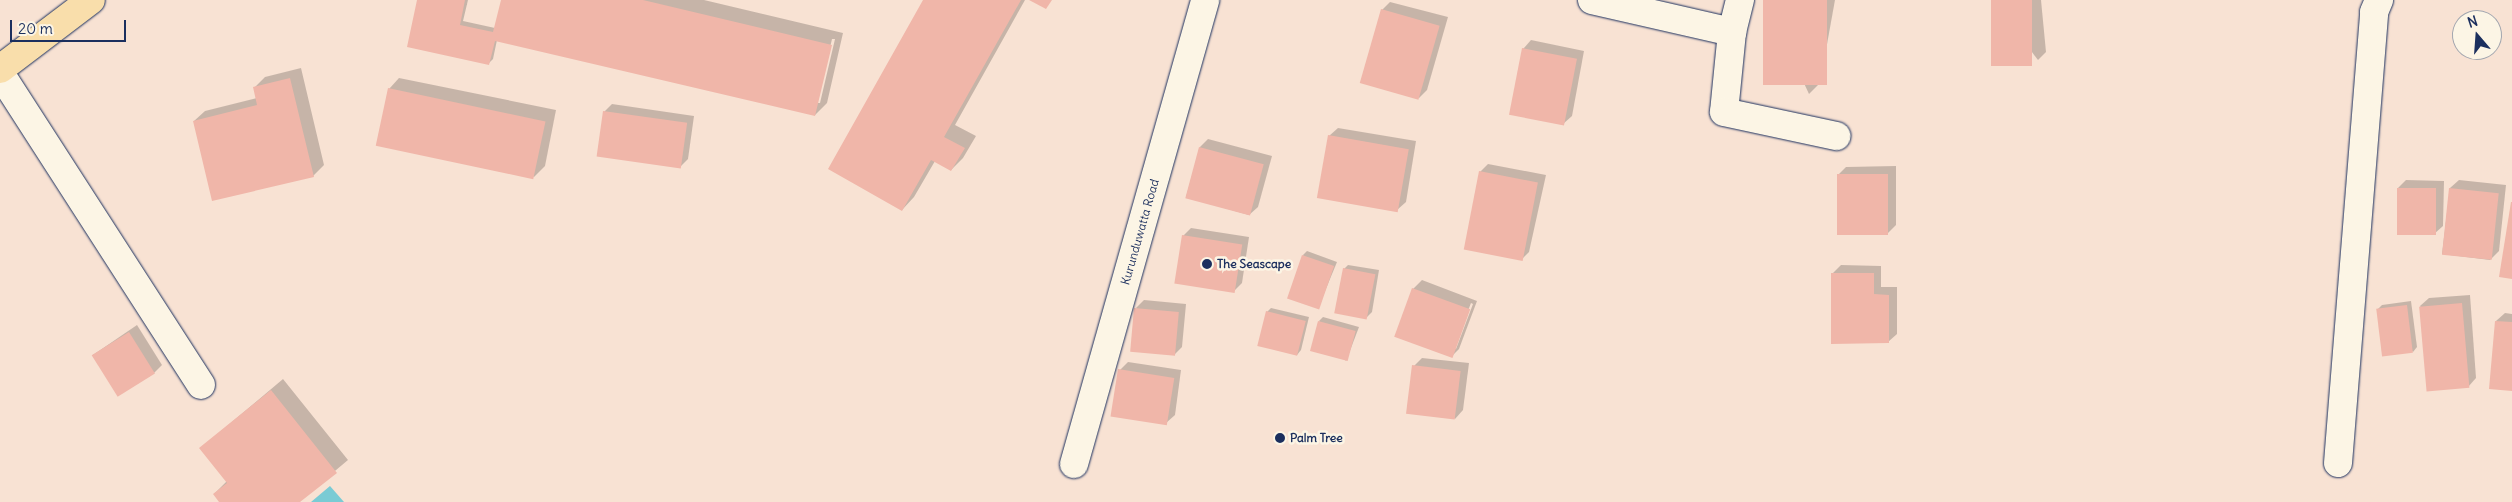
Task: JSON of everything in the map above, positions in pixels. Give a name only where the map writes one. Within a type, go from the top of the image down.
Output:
[{"type":"main road","points":[[0,69],[91,0]]},
{"type":"street","name":"Kurunduwatta Road","points":[[1074,464],[1205,0]]},
{"type":"street","points":[[1592,0],[1732,32]]},
{"type":"street","points":[[1740,0],[1732,32],[1724,112],[1836,136]]},
{"type":"street","points":[[2338,463],[2374,12],[2379,0]]},
{"type":"street","points":[[0,74],[201,385]]},
{"type":"water","points":[[330,486],[344,502],[311,502]]},
{"type":"building","points":[[417,0],[465,0],[460,25],[493,32],[501,0],[643,0],[832,45],[815,116],[495,41],[489,65],[407,47]]},
{"type":"building","points":[[923,0],[1021,0],[944,137],[965,148],[951,171],[931,160],[902,211],[828,169]]},
{"type":"building","points":[[1029,0],[1052,0],[1046,9]]},
{"type":"building","points":[[1763,0],[1827,0],[1827,85],[1763,85]]},
{"type":"building","points":[[1991,0],[2032,0],[2032,66],[1991,66]]},
{"type":"building","points":[[1381,9],[1440,26],[1418,100],[1360,83]]},
{"type":"building","points":[[1522,48],[1577,59],[1564,125],[1509,115]]},
{"type":"building","points":[[290,78],[314,177],[212,201],[193,121],[257,105],[253,87]]},
{"type":"building","points":[[388,88],[545,121],[533,179],[376,146]]},
{"type":"building","points":[[603,111],[687,123],[681,168],[597,157]]},
{"type":"building","points":[[1328,135],[1409,149],[1398,212],[1317,198]]},
{"type":"building","points":[[1199,147],[1264,164],[1250,216],[1185,198]]},
{"type":"building","points":[[1479,171],[1538,182],[1523,261],[1464,250]]},
{"type":"building","points":[[1837,174],[1888,174],[1888,235],[1837,235]]},
{"type":"building","points":[[2397,188],[2436,188],[2436,235],[2397,235]]},
{"type":"building","points":[[2449,188],[2499,193],[2492,260],[2442,255]]},
{"type":"building","points":[[2512,202],[2512,279],[2499,277]]},
{"type":"building","points":[[1182,235],[1242,245],[1235,293],[1174,283]]},
{"type":"building","points":[[1302,255],[1334,266],[1319,310],[1287,298]]},
{"type":"building","points":[[1343,268],[1375,274],[1367,319],[1334,313]]},
{"type":"building","points":[[1831,273],[1874,273],[1874,294],[1889,295],[1889,343],[1831,344]]},
{"type":"building","points":[[1412,288],[1470,309],[1452,358],[1394,337]]},
{"type":"building","points":[[2462,303],[2469,388],[2427,391],[2419,307]]},
{"type":"building","points":[[2407,305],[2413,353],[2382,356],[2376,309]]},
{"type":"building","points":[[1134,308],[1179,312],[1175,356],[1130,352]]},
{"type":"building","points":[[1266,311],[1306,321],[1297,356],[1257,346]]},
{"type":"building","points":[[1318,321],[1356,331],[1348,361],[1310,351]]},
{"type":"building","points":[[2495,321],[2512,322],[2512,391],[2489,389]]},
{"type":"building","points":[[129,332],[155,374],[118,397],[92,355]]},
{"type":"building","points":[[1412,365],[1461,371],[1455,420],[1406,414]]},
{"type":"building","points":[[1118,369],[1174,378],[1167,425],[1110,416]]},
{"type":"building","points":[[271,390],[337,473],[300,502],[219,502],[213,494],[227,483],[199,448]]},
{"type":"place","name":"The Seascape","points":[[1207,264]]},
{"type":"place","name":"Palm Tree","points":[[1280,438]]}]
